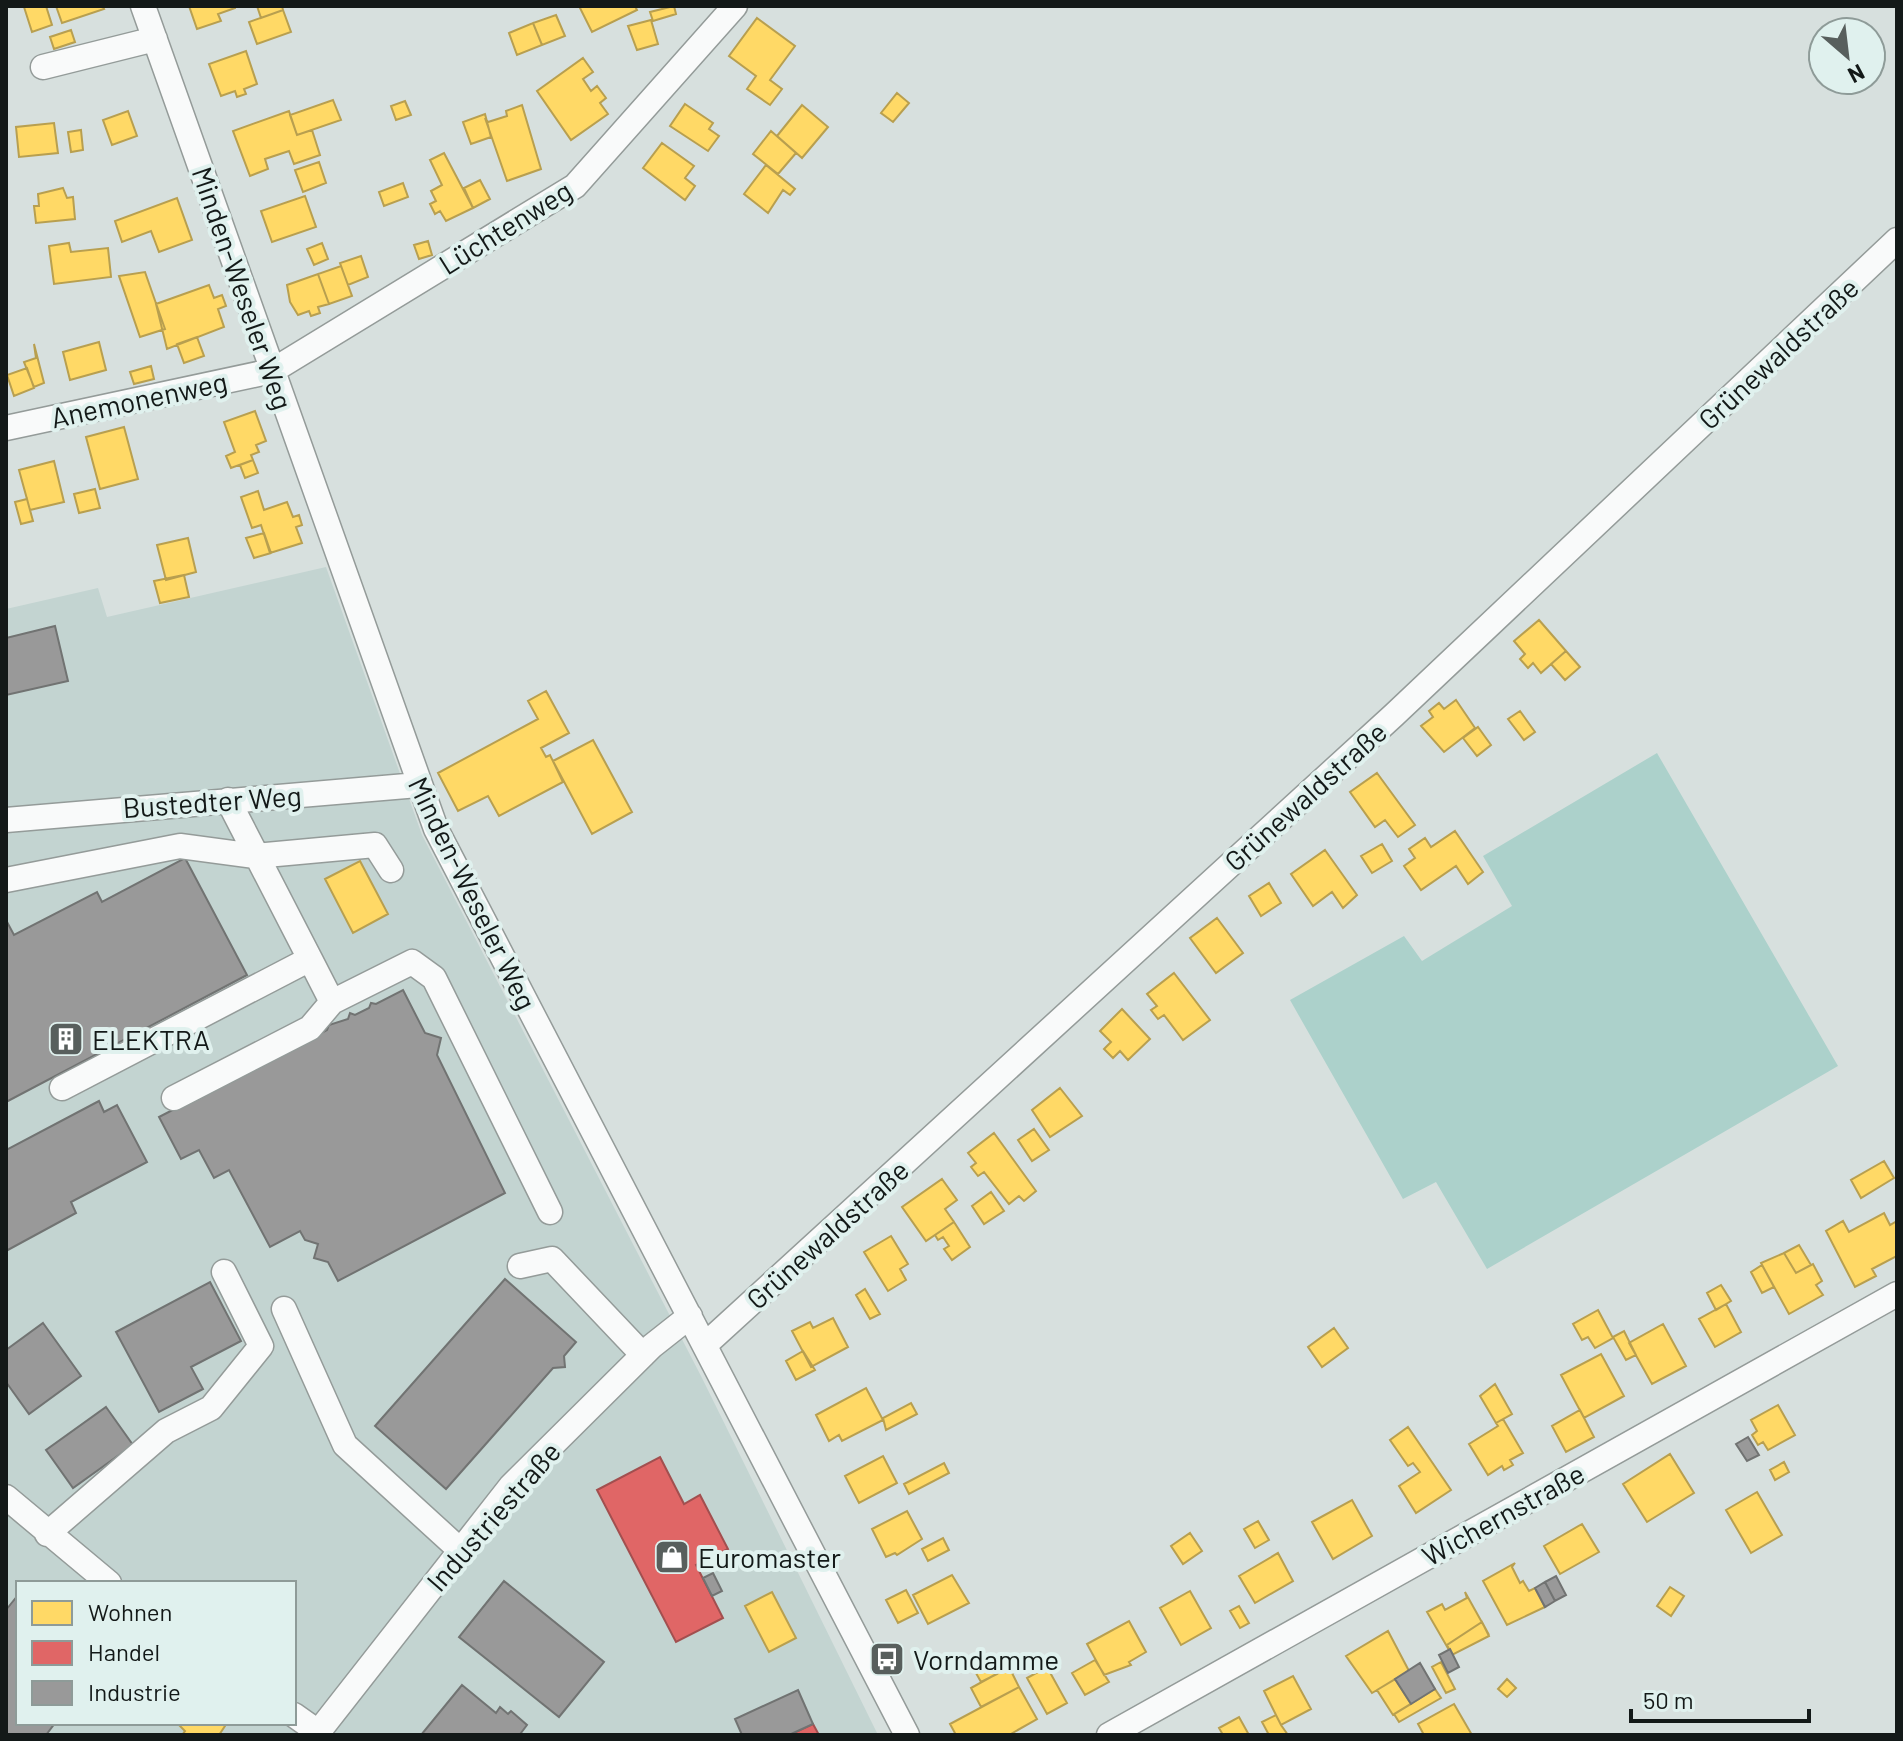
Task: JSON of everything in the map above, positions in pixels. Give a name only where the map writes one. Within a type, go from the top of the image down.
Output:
[{"type":"street","name":"Minden-Weseler Weg","points":[[143,6],[436,829],[907,1735]]},
{"type":"street","name":"Lüchtenweg","points":[[272,371],[575,186],[735,6]]},
{"type":"street","points":[[43,67],[155,39]]},
{"type":"street","name":"Grünewaldstraße","points":[[706,1344],[1394,715],[1897,240]]},
{"type":"street","name":"Anemonenweg","points":[[6,428],[272,371]]},
{"type":"street","name":"Bustedter Weg","points":[[6,820],[418,785]]},
{"type":"street","points":[[228,800],[332,1002]]},
{"type":"street","points":[[6,880],[180,846],[255,856],[375,845],[391,870]]},
{"type":"street","points":[[62,1088],[310,959]]},
{"type":"street","points":[[174,1098],[310,1028],[332,1002],[412,962],[434,978],[550,1212]]},
{"type":"street","points":[[520,1266],[552,1259],[643,1355]]},
{"type":"street","points":[[47,1534],[166,1431],[211,1408],[261,1346],[224,1272]]},
{"type":"street","name":"Wichernstraße","points":[[1109,1735],[1897,1294]]},
{"type":"street","points":[[284,1309],[345,1445],[460,1550]]},
{"type":"street","name":"Industriestraße","points":[[317,1734],[511,1486],[643,1355],[690,1316]]},
{"type":"street","points":[[6,1497],[106,1581]]},
{"type":"street","points":[[296,1717],[317,1734]]},
{"type":"shaded area","points":[[326,567],[422,835],[702,1378],[878,1735],[6,1735],[6,609],[98,588],[107,617]]},
{"type":"shaded area","points":[[1657,753],[1838,1066],[1487,1269],[1436,1182],[1403,1199],[1290,1000],[1404,936],[1422,961],[1512,906],[1483,856]]},
{"type":"building: Wohnen","points":[[46,6],[52,25],[32,32],[24,7]]},
{"type":"building: Wohnen","points":[[56,6],[102,6],[104,9],[62,23]]},
{"type":"building: Wohnen","points":[[189,6],[235,8],[218,14],[221,21],[197,29]]},
{"type":"building: Wohnen","points":[[257,6],[282,6],[283,10],[261,18]]},
{"type":"building: Wohnen","points":[[579,6],[635,6],[637,10],[592,32]]},
{"type":"building: Wohnen","points":[[674,6],[676,14],[653,21],[650,12]]},
{"type":"building: Wohnen","points":[[283,10],[291,32],[257,44],[249,22]]},
{"type":"building: Wohnen","points":[[556,15],[565,36],[542,45],[533,23]]},
{"type":"building: Wohnen","points":[[757,18],[795,46],[770,80],[782,89],[770,105],[747,89],[756,76],[729,56]]},
{"type":"building: Wohnen","points":[[651,20],[658,44],[637,50],[628,26]]},
{"type":"building: Wohnen","points":[[533,23],[542,45],[517,55],[509,33]]},
{"type":"building: Wohnen","points":[[71,30],[75,42],[54,49],[50,37]]},
{"type":"building: Wohnen","points":[[246,51],[257,84],[244,89],[246,94],[237,97],[235,91],[221,96],[209,64]]},
{"type":"building: Wohnen","points":[[583,58],[593,72],[583,79],[591,91],[597,86],[606,98],[600,103],[608,114],[571,140],[537,91]]},
{"type":"building: Wohnen","points":[[897,93],[909,103],[893,122],[881,113]]},
{"type":"building: Wohnen","points":[[333,100],[341,120],[297,135],[290,115]]},
{"type":"building: Wohnen","points":[[405,101],[411,115],[396,120],[391,106]]},
{"type":"building: Wohnen","points":[[685,104],[713,123],[709,129],[719,136],[708,151],[670,126]]},
{"type":"building: Wohnen","points":[[522,105],[541,169],[507,181],[485,118],[488,122],[507,116],[506,111]]},
{"type":"building: Wohnen","points":[[802,105],[828,127],[802,158],[777,136]]},
{"type":"building: Wohnen","points":[[128,111],[137,136],[112,145],[103,120]]},
{"type":"building: Wohnen","points":[[289,111],[297,135],[312,130],[320,155],[294,164],[289,151],[265,159],[268,169],[250,176],[233,131]]},
{"type":"building: Wohnen","points":[[485,114],[491,137],[471,144],[463,122]]},
{"type":"building: Wohnen","points":[[54,123],[58,153],[19,157],[16,127]]},
{"type":"building: Wohnen","points":[[81,130],[83,150],[71,152],[68,132]]},
{"type":"building: Wohnen","points":[[771,131],[796,153],[778,174],[753,154]]},
{"type":"building: Wohnen","points":[[662,143],[694,166],[685,178],[695,186],[685,200],[643,168]]},
{"type":"building: Wohnen","points":[[444,153],[473,208],[446,221],[440,211],[435,214],[430,204],[436,201],[431,191],[442,185],[430,160]]},
{"type":"building: Wohnen","points":[[319,162],[326,183],[303,192],[295,170]]},
{"type":"building: Wohnen","points":[[766,165],[795,189],[790,195],[783,190],[768,213],[744,194]]},
{"type":"building: Wohnen","points":[[480,180],[490,199],[473,208],[464,188]]},
{"type":"building: Wohnen","points":[[403,183],[408,197],[384,206],[379,192]]},
{"type":"building: Wohnen","points":[[63,188],[67,198],[73,197],[75,219],[36,223],[34,206],[39,206],[38,194]]},
{"type":"building: Wohnen","points":[[305,196],[316,227],[272,242],[261,211]]},
{"type":"building: Wohnen","points":[[177,198],[192,240],[159,252],[151,231],[122,242],[115,221]]},
{"type":"building: Wohnen","points":[[428,241],[432,255],[419,259],[414,245]]},
{"type":"building: Wohnen","points":[[69,243],[71,252],[108,248],[111,277],[54,284],[49,246]]},
{"type":"building: Wohnen","points":[[322,243],[328,259],[314,265],[307,249]]},
{"type":"building: Wohnen","points":[[361,256],[368,277],[348,285],[340,263]]},
{"type":"building: Wohnen","points":[[341,266],[352,296],[329,304],[318,274]]},
{"type":"building: Wohnen","points":[[145,272],[165,329],[140,337],[119,276]]},
{"type":"building: Wohnen","points":[[318,274],[329,304],[318,307],[320,313],[311,316],[309,311],[298,315],[290,302],[287,285]]},
{"type":"building: Wohnen","points":[[209,285],[214,298],[222,295],[226,306],[218,309],[224,327],[167,349],[156,304]]},
{"type":"building: Wohnen","points":[[197,337],[204,356],[184,363],[177,344]]},
{"type":"building: Wohnen","points":[[99,342],[106,370],[70,380],[63,352]]},
{"type":"building: Wohnen","points":[[34,344],[44,383],[34,387],[24,362],[36,358]]},
{"type":"building: Wohnen","points":[[151,366],[154,379],[134,384],[130,372]]},
{"type":"building: Wohnen","points":[[27,368],[34,388],[14,396],[7,375]]},
{"type":"building: Wohnen","points":[[255,411],[266,441],[256,445],[259,452],[251,455],[253,460],[231,468],[226,456],[235,452],[224,422]]},
{"type":"building: Wohnen","points":[[124,427],[138,479],[100,489],[86,437]]},
{"type":"building: Wohnen","points":[[253,460],[258,473],[245,478],[240,465]]},
{"type":"building: Wohnen","points":[[54,461],[64,502],[30,510],[19,470]]},
{"type":"building: Wohnen","points":[[95,489],[100,508],[79,513],[74,494]]},
{"type":"building: Wohnen","points":[[258,491],[264,510],[287,502],[293,517],[299,515],[302,525],[296,527],[302,543],[270,553],[261,525],[252,528],[241,497]]},
{"type":"building: Wohnen","points":[[27,499],[33,521],[21,524],[15,502]]},
{"type":"building: Wohnen","points":[[264,533],[271,553],[254,558],[246,538]]},
{"type":"building: Wohnen","points":[[188,538],[196,572],[166,580],[157,545]]},
{"type":"building: Wohnen","points":[[184,575],[189,597],[160,603],[154,581]]},
{"type":"building: Wohnen","points":[[1539,620],[1566,651],[1541,673],[1533,663],[1528,668],[1520,659],[1525,654],[1514,641]]},
{"type":"building: Wohnen","points":[[1566,651],[1580,667],[1565,680],[1551,664]]},
{"type":"building: Wohnen","points":[[546,691],[569,733],[541,748],[546,757],[550,755],[563,782],[499,816],[488,796],[458,811],[438,773],[538,719],[528,701]]},
{"type":"building: Wohnen","points":[[1456,700],[1475,728],[1444,752],[1421,726],[1433,717],[1429,711],[1439,703],[1444,709]]},
{"type":"building: Wohnen","points":[[1520,711],[1535,732],[1524,740],[1508,719]]},
{"type":"building: Wohnen","points":[[1478,727],[1491,745],[1477,756],[1463,738]]},
{"type":"building: Wohnen","points":[[593,740],[632,812],[592,834],[553,761]]},
{"type":"building: Wohnen","points":[[1377,773],[1415,825],[1398,837],[1385,820],[1375,827],[1350,792]]},
{"type":"building: Wohnen","points":[[1455,831],[1483,872],[1468,884],[1456,866],[1421,890],[1404,866],[1415,858],[1409,849],[1425,838],[1431,847]]},
{"type":"building: Wohnen","points":[[1382,844],[1392,861],[1372,873],[1361,856]]},
{"type":"building: Wohnen","points":[[1325,850],[1357,895],[1343,908],[1332,892],[1313,906],[1291,874]]},
{"type":"building: Wohnen","points":[[360,861],[388,914],[353,933],[325,879]]},
{"type":"building: Wohnen","points":[[1269,883],[1281,903],[1261,916],[1249,896]]},
{"type":"building: Wohnen","points":[[1217,918],[1243,953],[1216,973],[1190,938]]},
{"type":"building: Wohnen","points":[[1174,973],[1210,1020],[1183,1040],[1164,1015],[1158,1019],[1151,1010],[1157,1006],[1147,994]]},
{"type":"building: Wohnen","points":[[1122,1009],[1150,1039],[1128,1060],[1120,1051],[1113,1058],[1104,1049],[1111,1042],[1100,1031]]},
{"type":"building: Wohnen","points":[[1060,1088],[1082,1116],[1050,1137],[1032,1110]]},
{"type":"building: Wohnen","points":[[1034,1129],[1049,1150],[1032,1161],[1018,1140]]},
{"type":"building: Wohnen","points":[[994,1133],[1036,1191],[1024,1201],[1019,1196],[1009,1204],[984,1172],[978,1176],[971,1167],[976,1163],[968,1153]]},
{"type":"building: Wohnen","points":[[1884,1161],[1894,1178],[1861,1198],[1851,1180]]},
{"type":"building: Wohnen","points":[[942,1179],[957,1200],[945,1209],[954,1222],[926,1241],[902,1207]]},
{"type":"building: Wohnen","points":[[991,1192],[1004,1211],[984,1224],[972,1206]]},
{"type":"building: Wohnen","points":[[1884,1213],[1890,1225],[1897,1221],[1897,1256],[1872,1269],[1876,1276],[1855,1287],[1826,1231],[1843,1221],[1849,1232]]},
{"type":"building: Wohnen","points":[[954,1222],[970,1247],[952,1260],[944,1249],[949,1246],[943,1237],[938,1240],[935,1235]]},
{"type":"building: Wohnen","points":[[891,1236],[908,1264],[900,1269],[906,1280],[888,1291],[864,1252]]},
{"type":"building: Wohnen","points":[[1799,1245],[1811,1265],[1796,1273],[1784,1253]]},
{"type":"building: Wohnen","points":[[1784,1253],[1796,1273],[1813,1264],[1822,1281],[1816,1285],[1823,1295],[1789,1314],[1761,1263]]},
{"type":"building: Wohnen","points":[[1762,1265],[1774,1287],[1762,1293],[1751,1272]]},
{"type":"building: Wohnen","points":[[1721,1285],[1731,1301],[1716,1310],[1707,1293]]},
{"type":"building: Wohnen","points":[[865,1289],[880,1314],[870,1319],[856,1295]]},
{"type":"building: Wohnen","points":[[1726,1304],[1741,1332],[1715,1347],[1699,1319]]},
{"type":"building: Wohnen","points":[[1598,1310],[1613,1338],[1595,1348],[1588,1337],[1582,1340],[1573,1324]]},
{"type":"building: Wohnen","points":[[833,1318],[848,1347],[811,1367],[792,1331],[810,1322],[813,1328]]},
{"type":"building: Wohnen","points":[[1663,1324],[1686,1366],[1652,1384],[1629,1343]]},
{"type":"building: Wohnen","points":[[1334,1328],[1348,1348],[1322,1367],[1308,1347]]},
{"type":"building: Wohnen","points":[[1624,1331],[1636,1355],[1626,1360],[1613,1337]]},
{"type":"building: Wohnen","points":[[803,1351],[815,1370],[796,1380],[786,1361]]},
{"type":"building: Wohnen","points":[[1601,1354],[1624,1396],[1584,1418],[1561,1375]]},
{"type":"building: Wohnen","points":[[1495,1384],[1512,1414],[1496,1423],[1480,1396]]},
{"type":"building: Wohnen","points":[[866,1388],[883,1420],[842,1441],[839,1435],[829,1441],[816,1415]]},
{"type":"building: Wohnen","points":[[911,1403],[917,1414],[886,1430],[883,1418]]},
{"type":"building: Wohnen","points":[[1778,1405],[1795,1435],[1768,1450],[1763,1442],[1758,1445],[1752,1435],[1757,1431],[1751,1420]]},
{"type":"building: Wohnen","points":[[1580,1410],[1594,1437],[1566,1452],[1552,1426]]},
{"type":"building: Wohnen","points":[[1503,1419],[1523,1453],[1510,1460],[1513,1465],[1504,1470],[1502,1466],[1488,1475],[1469,1444],[1498,1426],[1496,1423]]},
{"type":"building: Wohnen","points":[[1408,1427],[1451,1490],[1416,1513],[1399,1486],[1420,1472],[1413,1463],[1408,1466],[1390,1440]]},
{"type":"building: Wohnen","points":[[1670,1454],[1694,1493],[1647,1522],[1623,1484]]},
{"type":"building: Wohnen","points":[[883,1456],[897,1483],[859,1503],[845,1476]]},
{"type":"building: Wohnen","points":[[1784,1462],[1789,1472],[1775,1480],[1770,1470]]},
{"type":"building: Wohnen","points":[[944,1463],[949,1473],[909,1494],[904,1484]]},
{"type":"building: Wohnen","points":[[1757,1492],[1782,1535],[1751,1553],[1726,1510]]},
{"type":"building: Wohnen","points":[[1352,1500],[1372,1536],[1333,1559],[1312,1522]]},
{"type":"building: Wohnen","points":[[907,1511],[922,1539],[897,1555],[886,1557],[872,1529]]},
{"type":"building: Wohnen","points":[[1258,1521],[1269,1540],[1255,1548],[1244,1529]]},
{"type":"building: Wohnen","points":[[1582,1524],[1599,1552],[1560,1574],[1544,1546]]},
{"type":"building: Wohnen","points":[[1190,1533],[1202,1551],[1183,1564],[1171,1546]]},
{"type":"building: Wohnen","points":[[943,1538],[949,1550],[928,1561],[922,1549]]},
{"type":"building: Wohnen","points":[[1278,1553],[1293,1581],[1255,1603],[1239,1576]]},
{"type":"building: Wohnen","points":[[1515,1563],[1512,1567],[1520,1583],[1523,1581],[1529,1591],[1535,1588],[1545,1607],[1507,1625],[1483,1581]]},
{"type":"building: Wohnen","points":[[952,1575],[969,1603],[928,1624],[913,1595]]},
{"type":"building: Wohnen","points":[[1670,1587],[1684,1596],[1671,1616],[1657,1606]]},
{"type":"building: Wohnen","points":[[906,1590],[918,1613],[898,1623],[886,1600]]},
{"type":"building: Wohnen","points":[[1190,1591],[1211,1628],[1181,1645],[1160,1608]]},
{"type":"building: Wohnen","points":[[772,1592],[796,1638],[769,1652],[745,1606]]},
{"type":"building: Wohnen","points":[[1465,1592],[1482,1622],[1447,1645],[1449,1650],[1427,1612],[1442,1604],[1445,1610],[1467,1598]]},
{"type":"building: Wohnen","points":[[1239,1606],[1249,1623],[1240,1628],[1230,1611]]},
{"type":"building: Wohnen","points":[[1129,1621],[1146,1652],[1129,1662],[1131,1665],[1104,1675],[1087,1644]]},
{"type":"building: Wohnen","points":[[1482,1622],[1489,1636],[1452,1655],[1447,1645]]},
{"type":"building: Wohnen","points":[[1388,1631],[1409,1671],[1372,1693],[1346,1656]]},
{"type":"building: Wohnen","points":[[988,1658],[997,1674],[981,1682],[972,1666]]},
{"type":"building: Wohnen","points":[[1095,1660],[1109,1682],[1085,1695],[1072,1673]]},
{"type":"building: Wohnen","points":[[1441,1662],[1455,1689],[1446,1693],[1432,1667]]},
{"type":"building: Wohnen","points":[[1009,1667],[1019,1687],[981,1707],[971,1688]]},
{"type":"building: Wohnen","points":[[1047,1667],[1067,1703],[1047,1714],[1027,1678]]},
{"type":"building: Wohnen","points":[[1293,1676],[1311,1709],[1281,1725],[1264,1691]]},
{"type":"building: Wohnen","points":[[1395,1679],[1411,1704],[1393,1715],[1377,1690]]},
{"type":"building: Wohnen","points":[[1507,1679],[1516,1688],[1507,1697],[1498,1689]]},
{"type":"building: Wohnen","points":[[1019,1687],[1037,1719],[1009,1735],[956,1735],[950,1724]]},
{"type":"building: Wohnen","points":[[1435,1689],[1441,1698],[1399,1722],[1394,1714]]},
{"type":"building: Wohnen","points":[[1454,1704],[1472,1735],[1424,1735],[1418,1724]]},
{"type":"building: Wohnen","points":[[1276,1715],[1288,1735],[1269,1735],[1262,1722]]},
{"type":"building: Wohnen","points":[[1239,1717],[1249,1735],[1223,1735],[1219,1728]]},
{"type":"building: Wohnen","points":[[179,1725],[225,1726],[219,1735],[182,1735],[185,1731]]},
{"type":"building: Handel","name":"Euromaster","points":[[660,1457],[684,1504],[700,1495],[728,1549],[696,1565],[723,1618],[676,1642],[597,1490]]},
{"type":"building: Handel","points":[[813,1724],[819,1735],[789,1735]]},
{"type":"building: Industrie","points":[[55,626],[68,681],[6,695],[6,638]]},
{"type":"building: Industrie","name":"ELEKTRA","points":[[185,858],[247,975],[6,1102],[6,920],[14,935],[97,892],[102,902]]},
{"type":"building: Industrie","points":[[403,990],[425,1033],[441,1038],[437,1055],[505,1193],[338,1281],[328,1262],[314,1258],[318,1244],[305,1240],[300,1231],[270,1247],[229,1170],[214,1178],[199,1150],[181,1159],[159,1117],[327,1030],[329,1025],[348,1019],[350,1013],[355,1015],[369,1008],[371,1003],[376,1004]]},
{"type":"building: Industrie","points":[[99,1101],[104,1112],[117,1105],[147,1162],[71,1202],[76,1213],[6,1251],[6,1150]]},
{"type":"building: Industrie","points":[[505,1279],[576,1342],[564,1356],[565,1367],[553,1368],[446,1489],[375,1426]]},
{"type":"building: Industrie","points":[[210,1282],[241,1341],[191,1367],[203,1389],[159,1412],[116,1332]]},
{"type":"building: Industrie","points":[[43,1323],[81,1376],[29,1414],[6,1382],[6,1350]]},
{"type":"building: Industrie","points":[[106,1407],[133,1445],[73,1488],[46,1450]]},
{"type":"building: Industrie","points":[[1748,1437],[1759,1455],[1747,1461],[1736,1444]]},
{"type":"building: Industrie","points":[[713,1573],[722,1591],[712,1596],[703,1578]]},
{"type":"building: Industrie","points":[[1556,1576],[1566,1595],[1555,1601],[1545,1582]]},
{"type":"building: Industrie","points":[[504,1581],[604,1662],[559,1717],[459,1637]]},
{"type":"building: Industrie","points":[[1545,1582],[1555,1601],[1545,1607],[1535,1588]]},
{"type":"building: Industrie","points":[[16,1598],[16,1725],[54,1725],[46,1735],[6,1735],[6,1610]]},
{"type":"building: Industrie","points":[[1450,1649],[1459,1667],[1448,1673],[1439,1655]]},
{"type":"building: Industrie","points":[[1420,1663],[1435,1689],[1411,1704],[1395,1679]]},
{"type":"building: Industrie","points":[[462,1685],[496,1713],[500,1707],[508,1714],[511,1711],[527,1725],[521,1733],[524,1735],[421,1735]]},
{"type":"building: Industrie","points":[[798,1690],[813,1724],[789,1735],[742,1735],[735,1719]]},
{"type":"place","name":"ELEKTRA","points":[[66,1039]]},
{"type":"place","name":"Euromaster","points":[[672,1557]]},
{"type":"place","name":"Vorndamme","points":[[887,1659]]}]
